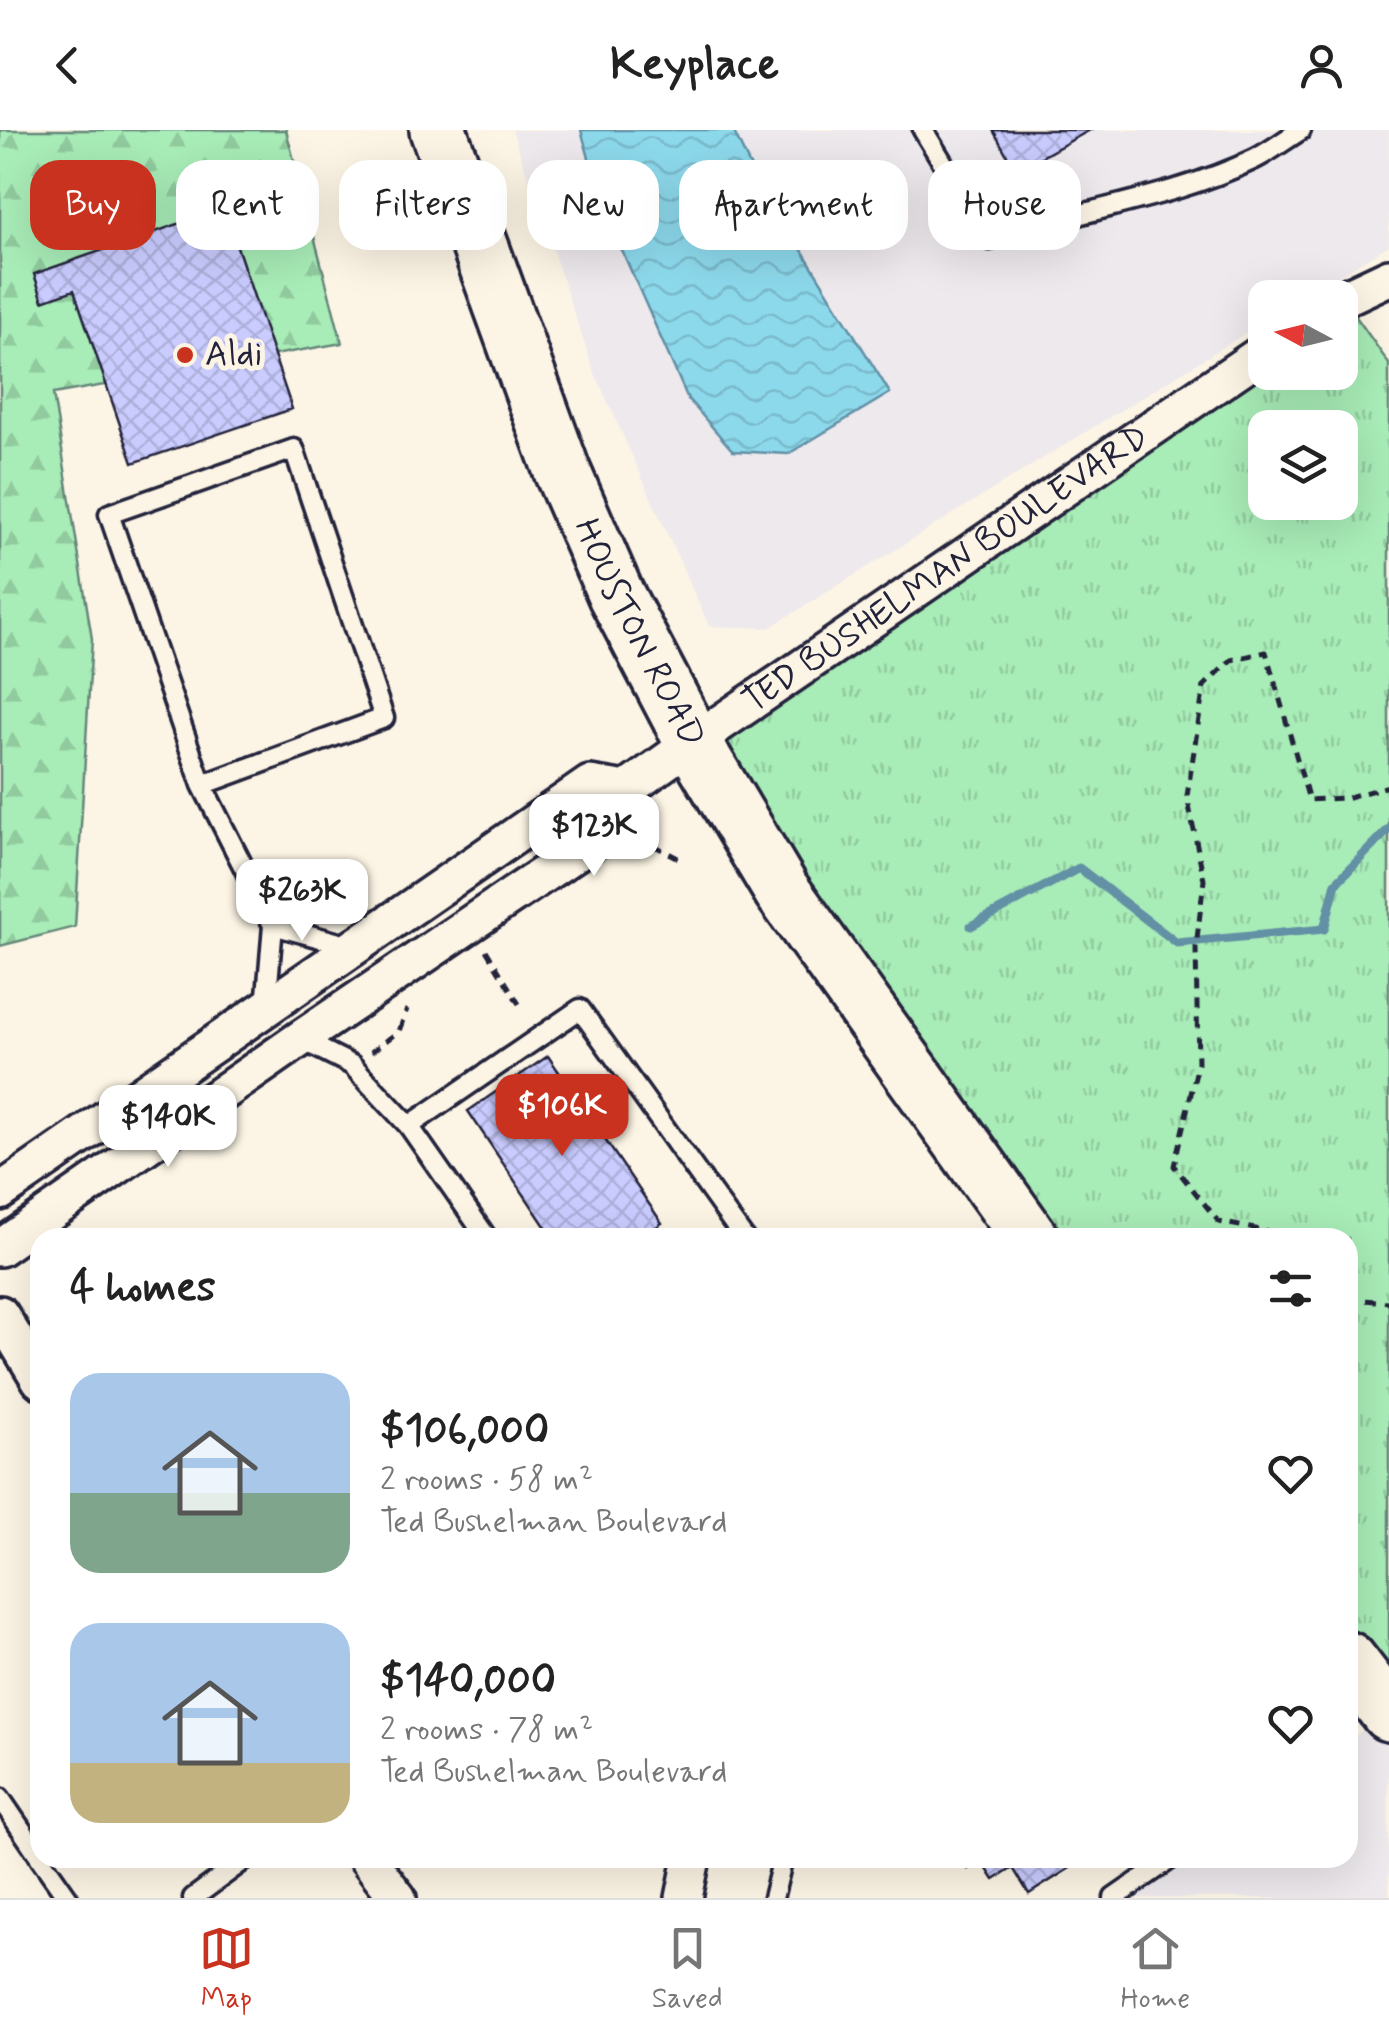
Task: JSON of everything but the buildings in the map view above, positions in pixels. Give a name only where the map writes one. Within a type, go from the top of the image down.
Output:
[{"type":"main road","name":"HOUSTON ROAD","points":[[438,130],[562,471],[616,595],[693,742],[782,891],[1023,1228]]},
{"type":"main road","points":[[1358,1673],[1389,1713]]},
{"type":"street","points":[[1358,292],[1389,277]]},
{"type":"street","name":"TED BUSHELMAN BOULEVARD","points":[[0,1248],[605,833],[626,790],[693,742],[1248,363]]},
{"type":"street","points":[[0,1192],[590,784],[626,790]]},
{"type":"street","points":[[0,1314],[30,1364]]},
{"type":"street","points":[[375,1868],[398,1898]]},
{"type":"street","points":[[684,1898],[690,1868]]},
{"type":"lane","points":[[924,130],[990,240],[1034,224],[1174,189],[1255,158],[1300,130]]},
{"type":"lane","points":[[202,785],[384,718],[294,449],[109,514],[202,785],[273,925],[265,1009]]},
{"type":"lane","points":[[273,925],[354,947]]},
{"type":"lane","points":[[410,1126],[580,1009],[737,1228]]},
{"type":"lane","points":[[300,1039],[352,1065],[410,1126],[480,1228]]},
{"type":"lane","points":[[0,1798],[30,1842]]},
{"type":"lane","points":[[48,1868],[68,1898]]},
{"type":"lane","points":[[193,1898],[234,1868]]},
{"type":"lane","points":[[773,1898],[780,1868]]},
{"type":"lane","points":[[1114,1898],[1158,1868]]},
{"type":"path","points":[[1251,1228],[1220,1222],[1174,1166],[1198,1064],[1196,947],[1204,880],[1186,796],[1204,686],[1231,660],[1266,652],[1309,800],[1345,798],[1389,786]]},
{"type":"path","points":[[485,948],[520,1004]]},
{"type":"path","points":[[1358,1300],[1389,1302]]},
{"type":"shaded area","points":[[512,130],[1389,130],[1389,245],[1331,280],[1248,280],[1248,332],[769,628],[709,626],[593,369],[553,250],[659,250],[659,160],[527,160],[527,174]]},
{"type":"shaded area","points":[[1388,1712],[1389,1898],[1127,1898],[1170,1868],[1358,1868],[1358,1734]]},
{"type":"green space","points":[[0,130],[286,130],[294,160],[176,160],[176,250],[318,250],[342,343],[53,394],[92,639],[75,927],[0,946]]},
{"type":"green space","points":[[1358,320],[1389,364],[1389,1713],[1358,1673],[1358,1228],[1024,1228],[693,742],[1248,363],[1248,390],[1358,390]]},
{"type":"water","points":[[581,130],[733,130],[747,160],[679,160],[679,250],[802,250],[890,393],[788,454],[733,451],[688,399],[622,250],[659,250],[659,160],[590,160]]},
{"type":"waterway","points":[[971,926],[1079,868],[1177,943],[1324,929],[1336,883],[1389,829]]},
{"type":"place","name":"Aldi","points":[[185,355]]}]
